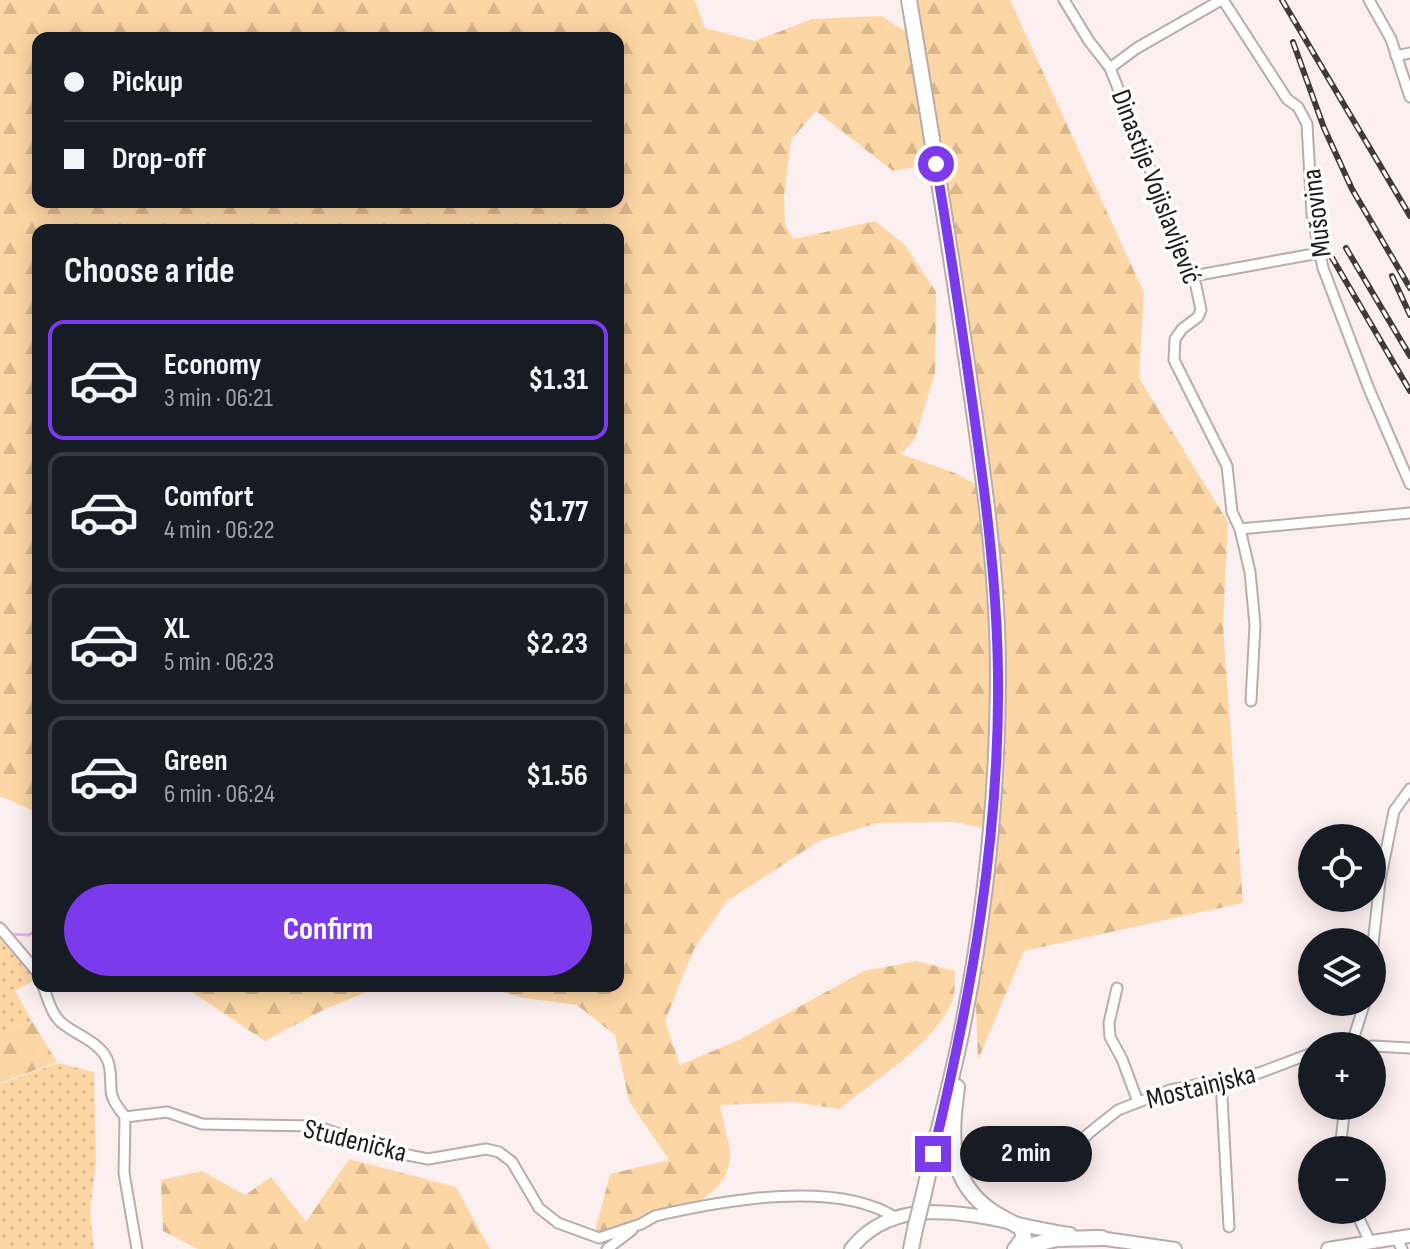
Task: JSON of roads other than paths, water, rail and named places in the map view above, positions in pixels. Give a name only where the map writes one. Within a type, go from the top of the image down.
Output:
[{"type":"main road","points":[[909,0],[985,489],[997,625],[998,708],[982,907],[955,1059],[912,1241]]},
{"type":"main road","points":[[955,1059],[957,1088],[952,1140],[959,1171],[984,1205],[1019,1225],[1024,1237],[1015,1249]]},
{"type":"main road","points":[[851,1249],[873,1228],[895,1217],[928,1212],[1175,1249]]},
{"type":"main road","points":[[1328,1249],[1370,1242],[1399,1244],[1410,1236]]},
{"type":"main road","points":[[1015,1249],[1057,1239],[1102,1238]]},
{"type":"street","points":[[1064,0],[1110,68]]},
{"type":"street","name":"Dinastije Vojislavljević","points":[[1222,0],[1137,48],[1110,68],[1193,276],[1201,310],[1175,339],[1174,360],[1227,466],[1232,512],[1240,529]]},
{"type":"street","name":"Mušovina","points":[[1222,0],[1307,124],[1312,214],[1319,253],[1369,389],[1410,484]]},
{"type":"street","points":[[1369,0],[1391,39],[1410,97]]},
{"type":"street","points":[[1396,56],[1410,53]]},
{"type":"street","points":[[1193,276],[1319,253]]},
{"type":"street","points":[[1251,701],[1255,625],[1250,572],[1240,529],[1410,513]]},
{"type":"street","points":[[1375,928],[1380,881],[1394,811],[1410,789]]},
{"type":"street","points":[[0,928],[32,966]]},
{"type":"street","points":[[1117,988],[1109,1023],[1110,1037],[1138,1102]]},
{"type":"street","points":[[46,992],[61,1023],[84,1036],[106,1056],[112,1074],[113,1100],[125,1117],[124,1173],[137,1249]]},
{"type":"street","points":[[1386,1047],[1410,1048]]},
{"type":"street","name":"Mostainjska","points":[[1061,1162],[1089,1133],[1118,1110],[1170,1090],[1259,1073],[1298,1058]]},
{"type":"street","points":[[1221,1080],[1229,1227]]},
{"type":"street","name":"Studenička","points":[[125,1117],[167,1112],[202,1124],[316,1126],[387,1151],[428,1159],[486,1149],[499,1152],[512,1162],[539,1208],[558,1223],[599,1238],[682,1209],[801,1195],[867,1205],[895,1217]]},
{"type":"street","points":[[607,1249],[641,1224]]},
{"type":"street","points":[[1362,1224],[1370,1242]]},
{"type":"waterway","points":[[8,934],[32,933]]},
{"type":"railway","points":[[1282,0],[1410,216]]},
{"type":"railway","points":[[1293,42],[1324,128],[1352,189],[1410,288]]},
{"type":"railway","points":[[1346,248],[1410,356]]},
{"type":"railway","points":[[1331,256],[1410,391]]},
{"type":"railway","points":[[1392,276],[1410,315]]}]
